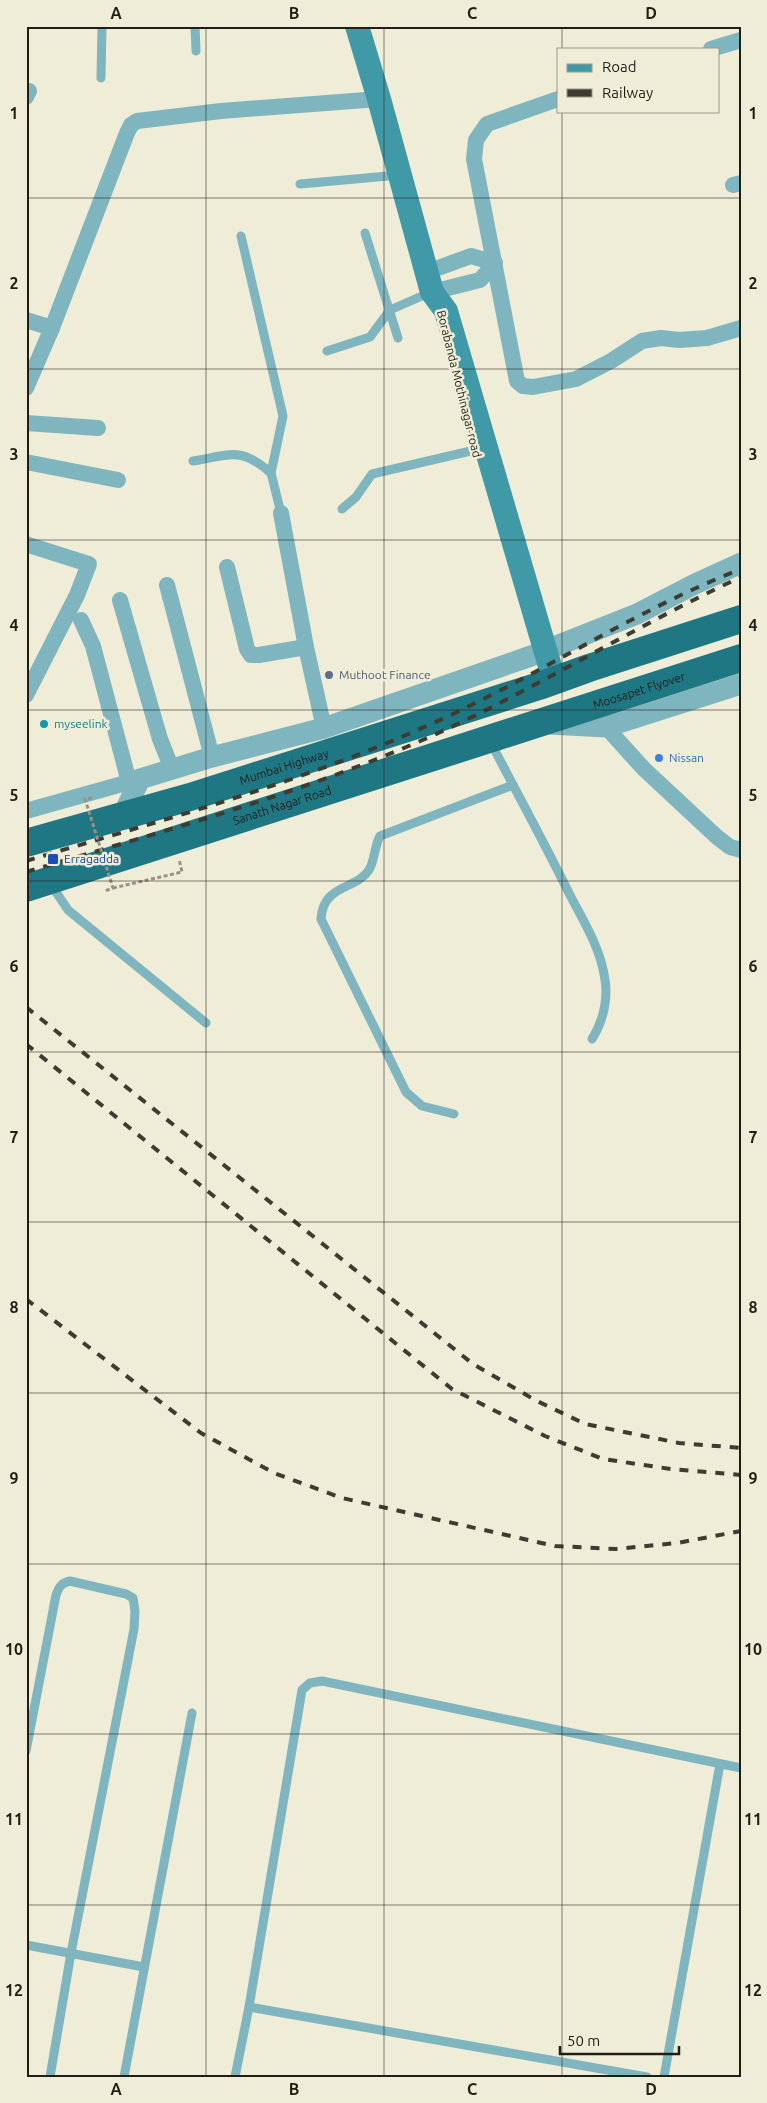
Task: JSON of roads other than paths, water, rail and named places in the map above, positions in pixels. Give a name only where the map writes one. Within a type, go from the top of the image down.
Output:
[{"type":"highway","points":[[547,683],[741,619]]},
{"type":"highway","name":"Moosapet Flyover","points":[[538,723],[603,715],[741,658]]},
{"type":"highway","name":"Mumbai Highway","points":[[26,843],[122,817],[547,683]]},
{"type":"highway","name":"Sanath Nagar Road","points":[[37,884],[538,723]]},
{"type":"highway","points":[[357,743],[368,778]]},
{"type":"highway","points":[[242,780],[253,815]]},
{"type":"main road","name":"Borabanda Mothinagar road","points":[[357,26],[440,314],[475,450],[547,683]]},
{"type":"main road","points":[[433,290],[449,321],[538,653]]},
{"type":"street","points":[[715,48],[741,40]]},
{"type":"street","points":[[26,388],[52,328],[131,125],[137,121],[221,112],[379,99]]},
{"type":"street","points":[[557,99],[487,124],[476,140],[474,159],[517,381],[523,386],[533,387],[576,379],[611,361],[642,341],[661,338],[680,340],[707,338],[741,328]]},
{"type":"street","points":[[433,290],[471,256],[495,263]]},
{"type":"street","points":[[433,290],[480,280],[495,263]]},
{"type":"street","points":[[26,320],[52,328]]},
{"type":"street","points":[[26,423],[98,428]]},
{"type":"street","points":[[26,462],[118,480]]},
{"type":"street","points":[[281,513],[306,647],[324,728]]},
{"type":"street","points":[[26,544],[89,564],[78,595],[26,695]]},
{"type":"street","points":[[26,811],[212,757],[324,728],[538,653],[637,614],[741,563]]},
{"type":"street","points":[[227,567],[247,649],[251,654],[259,655],[306,647]]},
{"type":"street","points":[[167,585],[212,757]]},
{"type":"street","points":[[120,600],[160,739],[172,769]]},
{"type":"street","points":[[81,620],[93,646],[135,780],[122,817]]},
{"type":"street","points":[[741,684],[603,715],[644,769],[717,837],[730,847],[741,850]]},
{"type":"lane","points":[[101,78],[102,26]]},
{"type":"lane","points":[[195,26],[196,51]]},
{"type":"lane","points":[[300,184],[400,175]]},
{"type":"lane","points":[[365,233],[398,338]]},
{"type":"lane","points":[[242,236],[283,416],[271,473],[281,513]]},
{"type":"lane","points":[[327,351],[370,337],[390,310],[433,290]]},
{"type":"lane","points":[[342,509],[356,497],[372,474],[475,450]]},
{"type":"lane","points":[[193,461],[238,453],[259,462],[271,473]]},
{"type":"lane","points":[[488,739],[596,947],[605,975],[605,1004],[601,1025],[592,1039]]},
{"type":"lane","points":[[454,1114],[422,1106],[406,1092],[321,919],[322,907],[334,893],[363,876],[369,870],[375,844],[380,836],[513,786]]},
{"type":"lane","points":[[37,884],[206,1023]]},
{"type":"lane","points":[[26,1751],[56,1595],[60,1587],[64,1582],[70,1582],[126,1594],[133,1598],[136,1611],[134,1629],[71,1953],[50,2077]]},
{"type":"lane","points":[[235,2077],[249,2007],[302,1690],[310,1682],[322,1681],[741,1768]]},
{"type":"lane","points":[[124,2077],[192,1713]]},
{"type":"lane","points":[[664,2077],[720,1764]]},
{"type":"lane","points":[[26,1945],[144,1967]]},
{"type":"lane","points":[[249,2007],[647,2077]]},
{"type":"railway","points":[[26,861],[231,799],[332,765],[382,745],[470,706],[662,604],[741,569]]},
{"type":"railway","points":[[26,872],[278,795],[377,759],[465,720],[701,596],[741,577]]},
{"type":"railway","points":[[26,1007],[473,1364],[535,1400],[585,1424],[679,1443],[741,1448]]},
{"type":"railway","points":[[26,1044],[452,1389],[545,1436],[603,1459],[671,1469],[741,1475]]},
{"type":"railway","points":[[26,1299],[201,1433],[274,1473],[342,1498],[555,1546],[616,1549],[677,1543],[741,1531]]},
{"type":"place","name":"Muthoot Finance","points":[[329,675]]},
{"type":"place","name":"myseelink","points":[[44,724]]},
{"type":"place","name":"Nissan","points":[[659,758]]},
{"type":"place","name":"Erragadda","points":[[53,859]]}]
